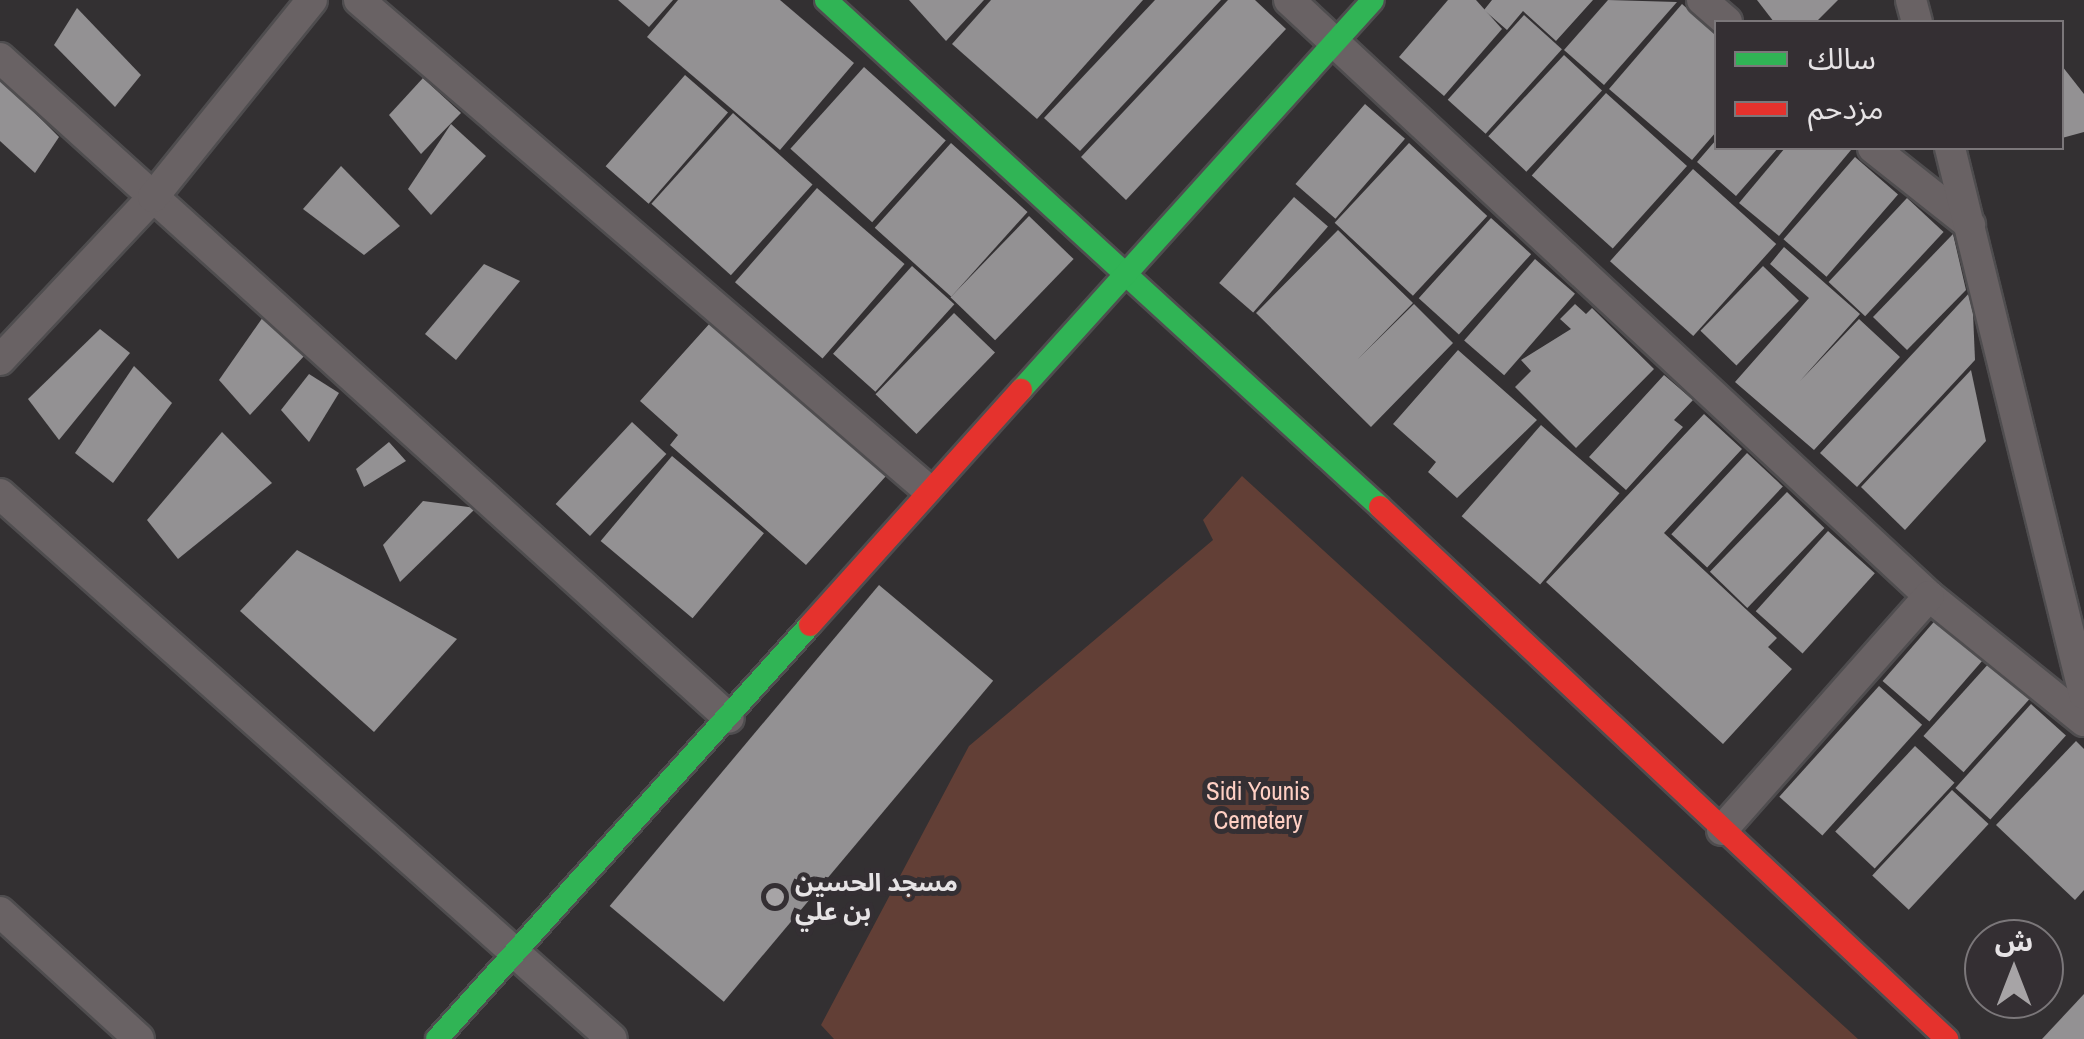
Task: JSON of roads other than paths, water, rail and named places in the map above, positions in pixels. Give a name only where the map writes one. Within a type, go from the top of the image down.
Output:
[{"type":"street","points":[[0,360],[153,197],[312,0]]},
{"type":"street","points":[[359,0],[927,488]]},
{"type":"street","points":[[826,0],[1130,272],[1947,1039]]},
{"type":"street","points":[[1289,0],[1928,596],[2084,721]]},
{"type":"street","points":[[437,1039],[729,718],[927,488],[1130,272],[1373,0]]},
{"type":"street","points":[[1702,0],[1726,20]]},
{"type":"street","points":[[0,58],[729,718]]},
{"type":"street","points":[[1875,150],[1970,226]]},
{"type":"street","points":[[1951,150],[2084,694]]},
{"type":"street","points":[[0,494],[612,1039]]},
{"type":"street","points":[[1722,830],[1928,596]]},
{"type":"street","points":[[0,912],[139,1039]]},
{"type":"place","name":"مسجد الحسين بن علي","points":[[775,897]]},
{"type":"park label","name":"Sidi Younis Cemetery","points":[[1258,806]]}]
